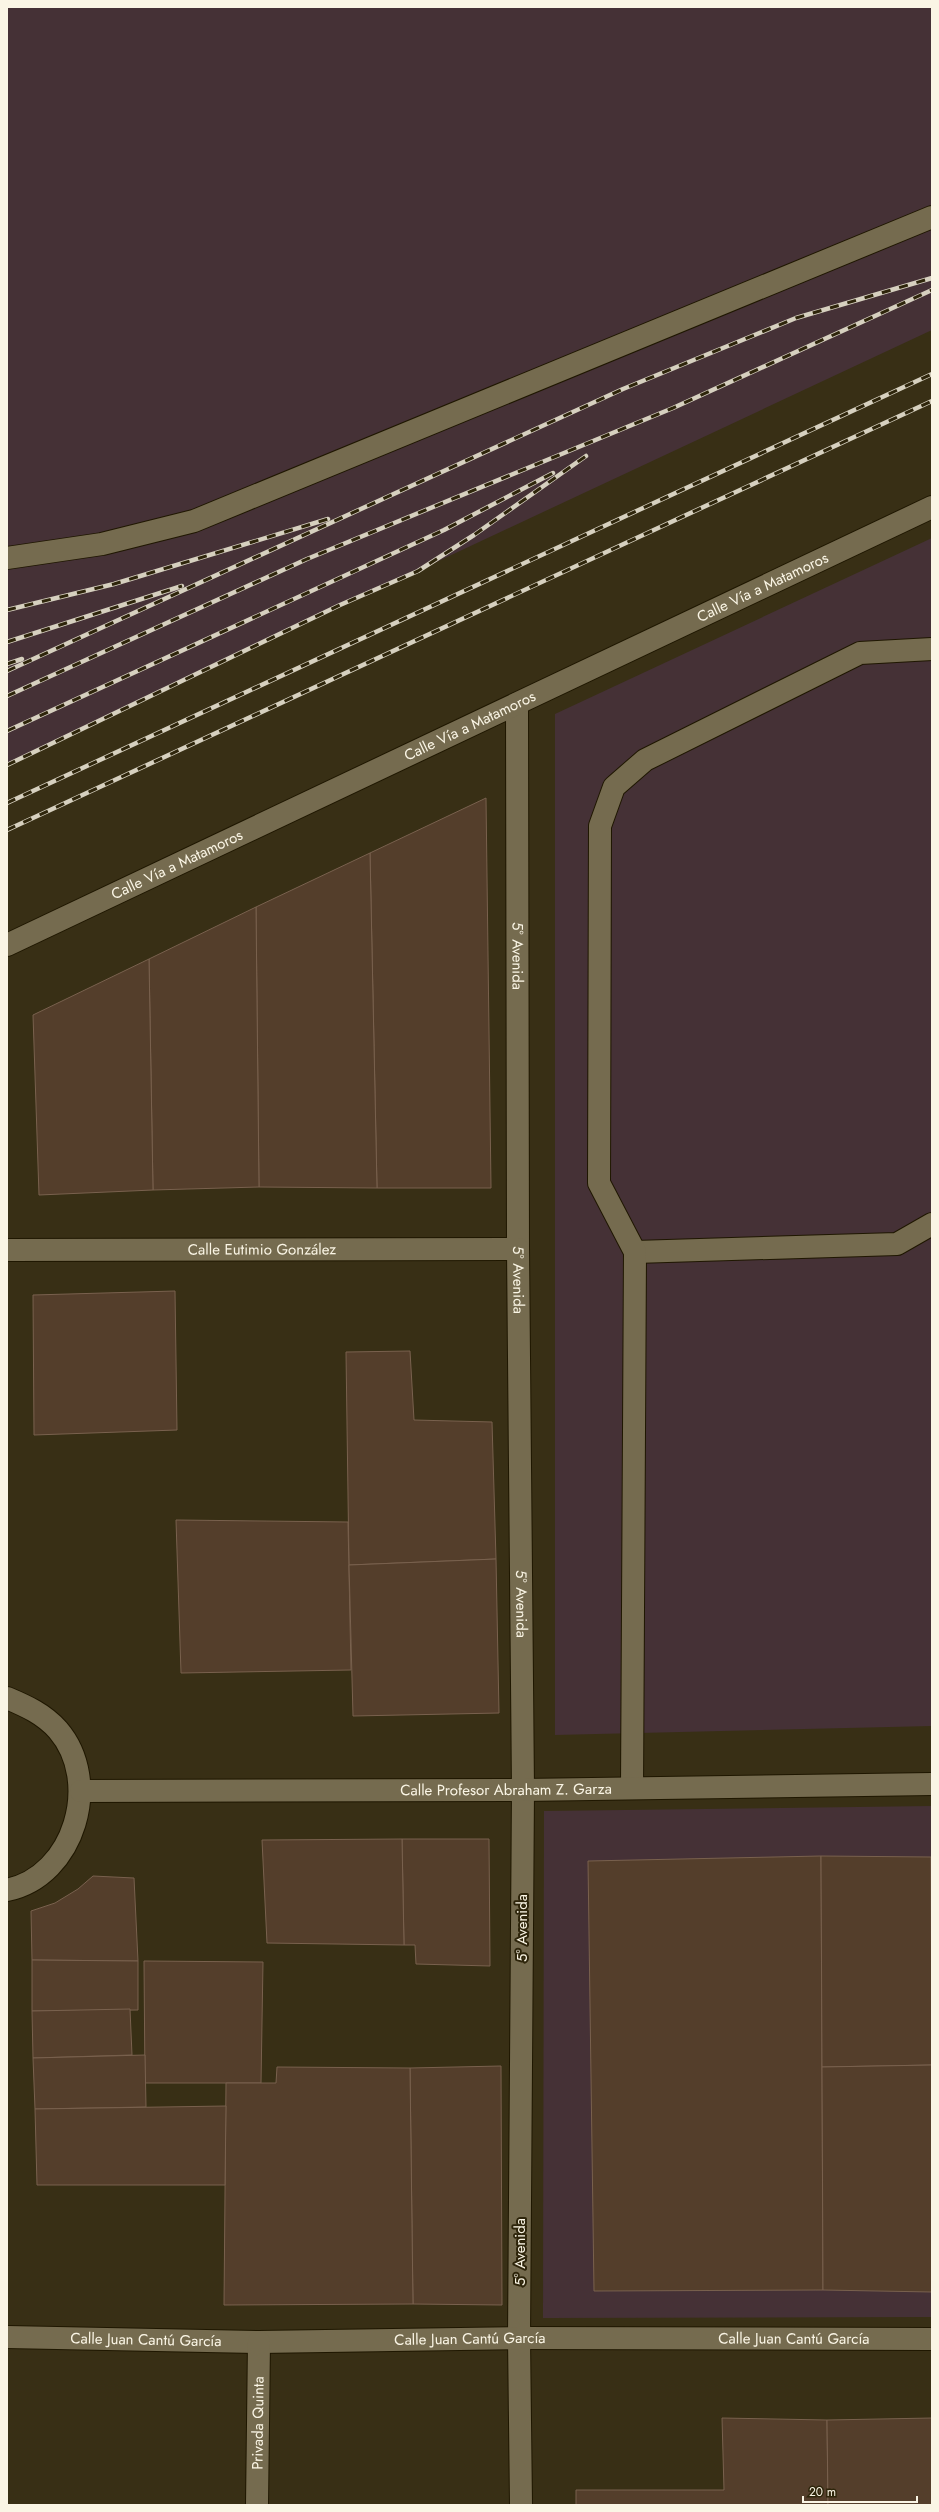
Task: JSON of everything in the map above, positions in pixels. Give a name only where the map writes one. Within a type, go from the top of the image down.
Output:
[{"type":"street","points":[[7,558],[102,544],[194,521],[932,217]]},
{"type":"street","name":"Calle Vía a Matamoros","points":[[7,945],[932,508]]},
{"type":"street","points":[[632,1788],[635,1252],[599,1183],[600,826],[614,787],[645,760],[860,653],[932,649]]},
{"type":"street","name":"5° Avenida","points":[[517,704],[518,1248],[523,1790],[519,2338],[521,2505]]},
{"type":"street","points":[[635,1252],[897,1244],[932,1224]]},
{"type":"street","name":"Calle Eutimio González","points":[[7,1250],[518,1248]]},
{"type":"street","points":[[7,1698],[33,1709],[58,1731],[74,1759],[81,1791],[77,1823],[63,1851],[41,1874],[7,1890]]},
{"type":"street","name":"Calle Profesor Abraham Z. Garza","points":[[81,1791],[523,1790],[932,1784]]},
{"type":"street","name":"Calle Juan Cantú García","points":[[7,2337],[259,2342],[519,2338],[932,2339]]},
{"type":"street","name":"Privada Quinta","points":[[257,2505],[259,2342]]},
{"type":"shaded area","points":[[7,7],[932,7],[932,330],[7,763]]},
{"type":"shaded area","points":[[932,538],[932,1726],[555,1735],[555,714]]},
{"type":"shaded area","points":[[932,1806],[932,2317],[543,2318],[544,1811]]},
{"type":"building","points":[[486,798],[491,1188],[377,1188],[370,853]]},
{"type":"building","points":[[370,853],[377,1188],[259,1187],[256,907]]},
{"type":"building","points":[[256,907],[259,1187],[153,1190],[149,959]]},
{"type":"building","points":[[149,959],[153,1190],[39,1195],[33,1015]]},
{"type":"building","points":[[175,1291],[177,1430],[34,1435],[33,1295]]},
{"type":"building","points":[[410,1351],[414,1420],[492,1422],[496,1559],[349,1565],[346,1352]]},
{"type":"building","points":[[176,1520],[348,1522],[351,1670],[181,1673]]},
{"type":"building","points":[[496,1559],[499,1713],[353,1716],[349,1565]]},
{"type":"building","points":[[402,1839],[489,1839],[490,1966],[416,1964],[415,1945],[404,1945]]},
{"type":"building","points":[[402,1839],[404,1945],[267,1943],[262,1840]]},
{"type":"building","points":[[821,1856],[823,2290],[594,2291],[588,1861]]},
{"type":"building","points":[[821,1856],[931,1857],[932,2065],[822,2067]]},
{"type":"building","points":[[93,1876],[134,1878],[138,1961],[32,1960],[31,1911],[55,1903],[78,1889]]},
{"type":"building","points":[[32,1960],[138,1961],[138,2010],[32,2011]]},
{"type":"building","points":[[144,1961],[263,1962],[261,2083],[145,2083]]},
{"type":"building","points":[[130,2009],[132,2055],[33,2058],[32,2011]]},
{"type":"building","points":[[145,2055],[146,2107],[35,2109],[33,2058]]},
{"type":"building","points":[[932,2065],[932,2292],[823,2290],[822,2067]]},
{"type":"building","points":[[501,2066],[502,2305],[413,2304],[410,2068]]},
{"type":"building","points":[[277,2067],[410,2068],[413,2304],[224,2305],[226,2083],[276,2083]]},
{"type":"building","points":[[226,2106],[225,2185],[37,2185],[35,2109]]},
{"type":"building","points":[[722,2418],[827,2420],[828,2505],[576,2505],[576,2490],[724,2490]]},
{"type":"building","points":[[932,2418],[932,2505],[828,2505],[827,2420]]},
{"type":"railway","points":[[7,671],[623,389],[796,318],[932,278]]},
{"type":"railway","points":[[7,696],[307,559],[673,408],[932,290]]},
{"type":"railway","points":[[7,803],[932,374]]},
{"type":"railway","points":[[7,830],[932,401]]},
{"type":"railway","points":[[7,765],[340,605],[418,571],[474,535],[586,456]]},
{"type":"railway","points":[[7,731],[444,530],[553,473]]},
{"type":"railway","points":[[7,610],[114,584],[328,519]]},
{"type":"railway","points":[[7,642],[182,586]]},
{"type":"railway","points":[[7,664],[22,659]]}]
